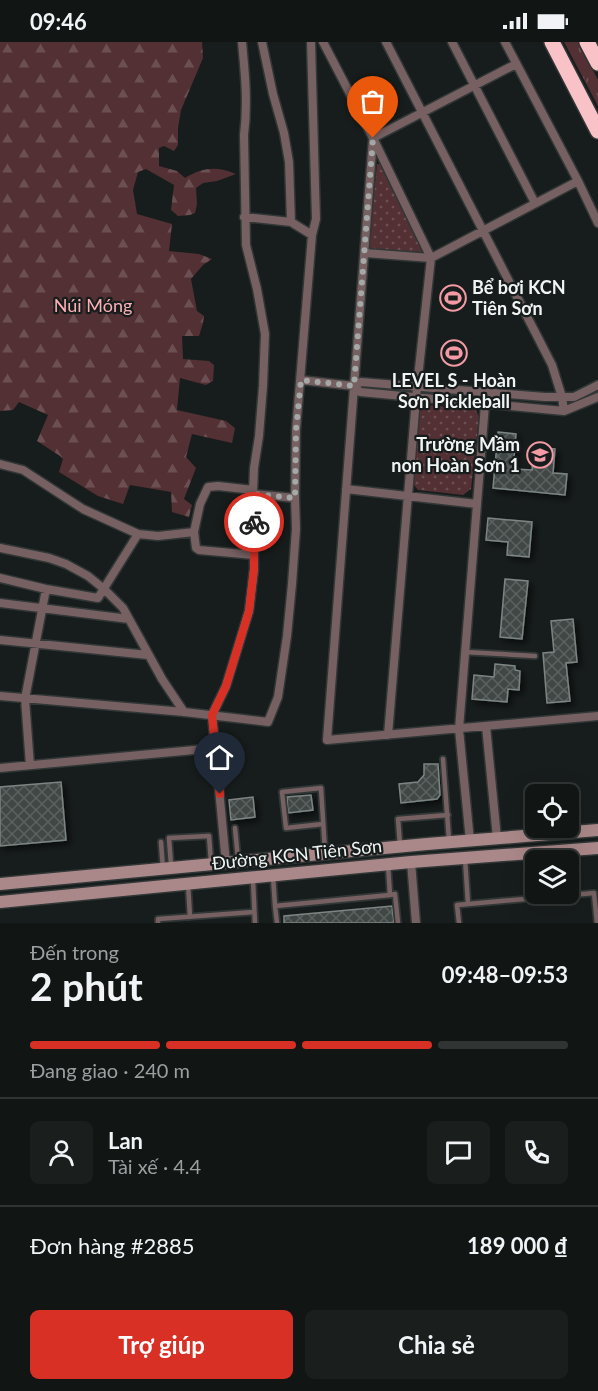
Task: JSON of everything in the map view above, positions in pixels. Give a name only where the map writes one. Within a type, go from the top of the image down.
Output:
[{"type":"highway","points":[[552,42],[598,131]]},
{"type":"highway","points":[[587,42],[598,63]]},
{"type":"main road","name":"Đường KCN Tiên Sơn","points":[[0,884],[598,830]]},
{"type":"main road","points":[[405,847],[411,862]]},
{"type":"main road","name":"Đường KCN Tiên Sơn","points":[[0,902],[388,864],[598,848]]},
{"type":"street","points":[[232,862],[212,715],[226,686],[249,611],[254,569],[253,492],[263,386],[265,334],[246,245],[243,135],[246,119],[246,83],[242,42]]},
{"type":"street","points":[[262,42],[289,162],[291,222]]},
{"type":"street","points":[[0,696],[184,712],[268,722],[278,697],[292,584],[296,529],[296,430],[312,235],[316,219],[311,42]]},
{"type":"street","points":[[323,42],[373,138],[430,258],[407,496],[388,735]]},
{"type":"street","points":[[386,42],[552,365],[564,411]]},
{"type":"street","points":[[452,42],[535,203]]},
{"type":"street","points":[[505,42],[598,223]]},
{"type":"street","points":[[373,138],[516,64]]},
{"type":"street","points":[[373,138],[327,740],[598,716]]},
{"type":"street","points":[[365,253],[430,258],[578,181]]},
{"type":"street","points":[[244,217],[291,222],[312,235]]},
{"type":"street","points":[[301,380],[354,386],[361,382],[545,397],[574,397],[598,385]]},
{"type":"street","points":[[354,386],[360,392],[564,411],[598,397]]},
{"type":"street","points":[[470,841],[459,729],[486,393]]},
{"type":"street","points":[[0,464],[23,470],[82,509],[138,534],[158,536],[194,532]]},
{"type":"street","points":[[254,555],[196,548],[194,532],[200,504],[208,487],[218,486],[295,498]]},
{"type":"street","points":[[346,489],[477,504]]},
{"type":"street","points":[[0,578],[98,598],[138,534]]},
{"type":"street","points":[[0,548],[49,558],[66,564],[88,576],[104,589],[123,608],[148,655],[184,712]]},
{"type":"street","points":[[30,765],[25,699],[46,589]]},
{"type":"street","points":[[0,603],[129,619]]},
{"type":"street","points":[[0,640],[148,655]]},
{"type":"street","points":[[486,726],[496,838]]},
{"type":"street","points":[[0,768],[216,748]]},
{"type":"street","points":[[411,862],[416,923]]},
{"type":"lane","points":[[465,652],[535,656]]},
{"type":"lane","points":[[443,759],[450,842]]},
{"type":"lane","points":[[323,824],[286,828],[282,792],[321,788],[325,854]]},
{"type":"lane","points":[[405,847],[398,819],[448,815]]},
{"type":"lane","points":[[232,862],[235,828]]},
{"type":"lane","points":[[167,868],[169,838],[208,836],[211,864]]},
{"type":"lane","points":[[161,842],[167,868]]},
{"type":"lane","points":[[465,858],[468,904]]},
{"type":"lane","points":[[388,864],[390,895]]},
{"type":"lane","points":[[272,875],[277,923]]},
{"type":"lane","points":[[253,877],[255,923]]},
{"type":"lane","points":[[189,884],[190,917]]},
{"type":"lane","points":[[459,923],[457,905],[594,893],[597,923]]},
{"type":"lane","points":[[275,906],[395,894],[398,923]]},
{"type":"lane","points":[[158,923],[158,919],[254,912]]},
{"type":"green space","name":"Núi Móng","points":[[0,42],[202,42],[203,58],[181,110],[178,145],[174,151],[164,146],[159,148],[159,166],[177,171],[185,178],[210,169],[236,174],[203,183],[196,188],[195,213],[190,215],[178,216],[171,210],[174,185],[146,169],[138,172],[133,190],[137,214],[172,224],[169,251],[199,254],[212,259],[203,265],[191,279],[197,311],[204,316],[199,336],[182,336],[183,359],[209,361],[214,365],[213,381],[206,385],[180,378],[177,410],[226,421],[235,428],[232,443],[192,434],[186,457],[196,468],[184,499],[192,505],[189,517],[172,512],[171,492],[130,485],[123,504],[98,496],[59,472],[63,459],[37,441],[48,415],[19,402],[13,410],[0,411]]},
{"type":"green space","points":[[564,42],[578,42],[598,80],[598,106]]},
{"type":"green space","points":[[377,164],[384,167],[424,249],[420,254],[372,250],[369,246]]},
{"type":"green space","points":[[422,405],[476,410],[479,417],[471,489],[463,495],[418,490],[414,485],[412,480],[418,410]]},
{"type":"building","points":[[498,432],[516,434],[513,469],[532,470],[534,447],[555,449],[553,473],[567,474],[565,495],[493,488]]},
{"type":"building","points":[[488,518],[532,522],[529,557],[507,555],[508,542],[486,540]]},
{"type":"building","points":[[505,579],[528,581],[522,639],[500,637]]},
{"type":"building","points":[[573,619],[577,662],[566,663],[570,701],[547,703],[543,653],[554,652],[551,621]]},
{"type":"building","points":[[495,664],[515,666],[515,670],[520,671],[519,690],[508,689],[507,702],[472,699],[474,675],[494,677]]},
{"type":"building","points":[[424,764],[438,764],[440,795],[437,799],[401,803],[399,784],[418,782],[424,775]]},
{"type":"building","points":[[61,782],[66,840],[0,846],[0,787]]},
{"type":"building","points":[[311,795],[313,810],[288,813],[287,797]]},
{"type":"building","points":[[253,797],[255,817],[231,820],[229,800]]},
{"type":"building","points":[[392,906],[394,923],[284,923],[284,916]]},
{"type":"way so far","points":[[254,522],[253,494],[295,498],[296,430],[301,380],[354,386],[373,138]]},
{"type":"place","name":"Bể bơi KCN Tiên Sơn","points":[[453,298]]},
{"type":"place","name":"LEVEL S - Hoàn Sơn Pickleball","points":[[454,353]]},
{"type":"place","name":"Trường Mầm non Hoàn Sơn 1","points":[[540,455]]},
{"type":"route","points":[[220,794],[212,715],[226,686],[249,611],[254,569],[254,522]]}]
